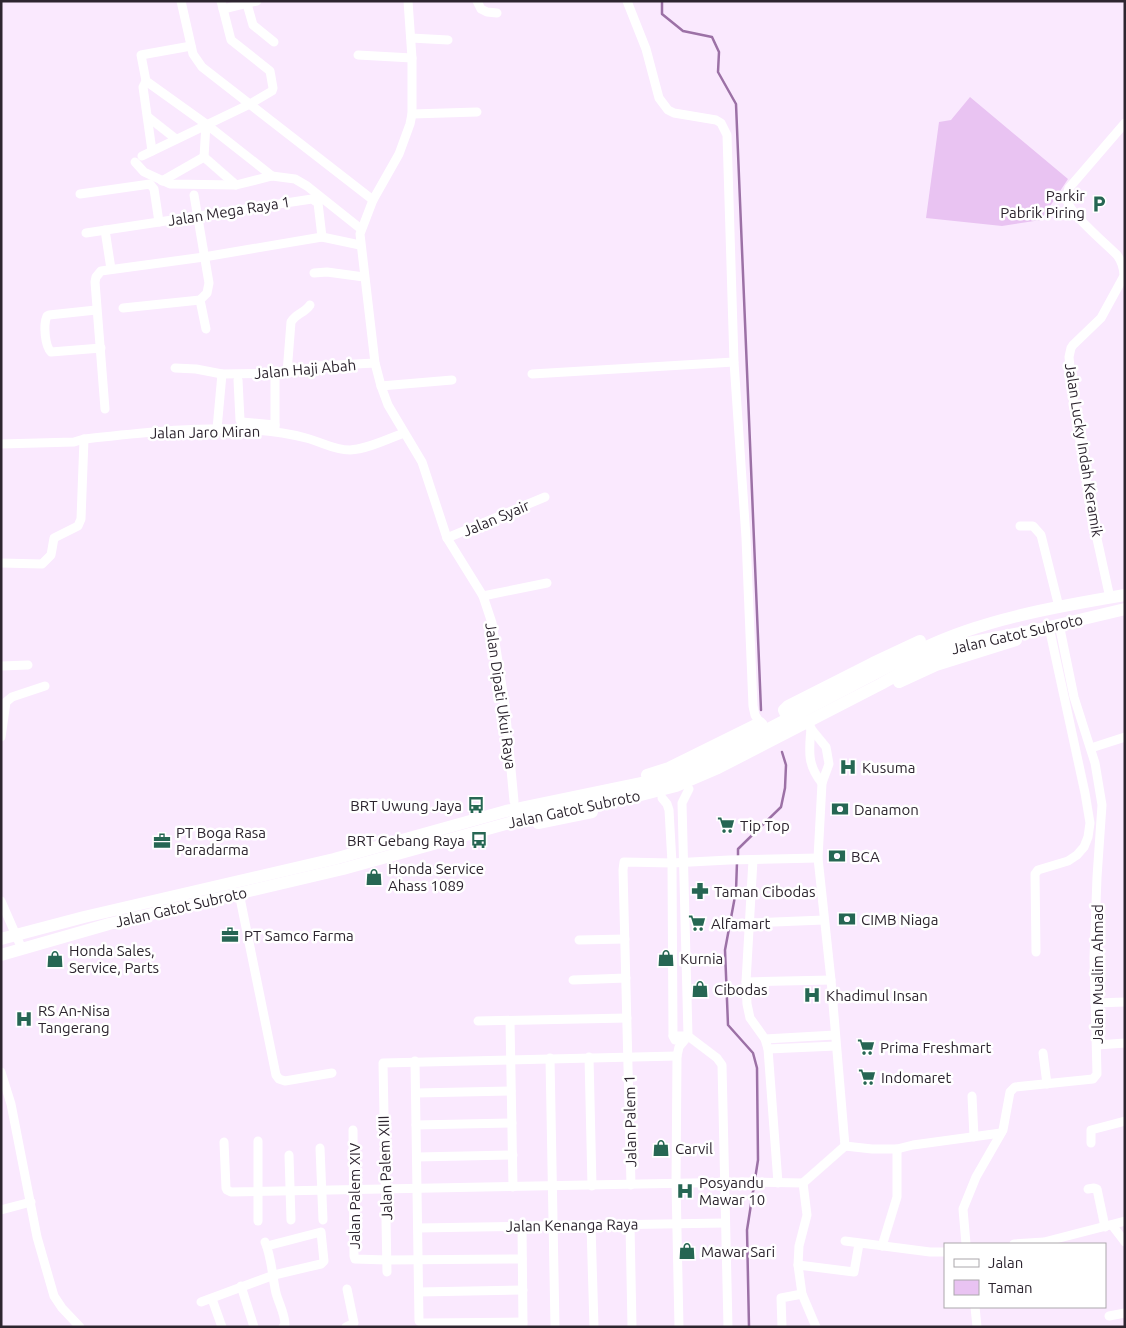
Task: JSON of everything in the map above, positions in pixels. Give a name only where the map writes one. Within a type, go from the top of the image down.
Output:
[{"type":"highway","name":"Jalan Gatot Subroto","points":[[956,640],[1035,612],[1125,595]]},
{"type":"highway","name":"Jalan Gatot Subroto","points":[[1,940],[84,917],[334,859],[666,778],[681,773],[928,646],[956,640],[1050,627],[1125,609]]},
{"type":"highway","points":[[788,721],[784,710],[788,706],[929,637],[958,625],[1004,612],[1035,612]]},
{"type":"highway","points":[[493,821],[520,826],[662,798],[689,789],[767,748],[936,665],[1015,641],[1050,627]]},
{"type":"highway","points":[[493,821],[514,801],[669,768],[760,723]]},
{"type":"highway","points":[[767,748],[776,737],[773,729]]},
{"type":"highway","name":"Jalan Gatot Subroto","points":[[1,955],[118,922],[352,866],[493,821]]},
{"type":"street","points":[[181,1],[193,54],[202,67],[374,200]]},
{"type":"street","points":[[257,1],[247,4],[222,5],[231,40],[269,70],[272,91],[250,104],[138,159],[144,172],[170,184],[236,185],[272,176],[288,177],[302,182],[361,229]]},
{"type":"street","name":"Jalan Dipati Ukui Raya","points":[[408,1],[412,58],[412,114],[399,154],[374,200],[361,229],[360,245],[375,363],[388,405],[422,462],[447,538],[483,596],[492,623],[511,758],[514,801]]},
{"type":"street","points":[[477,1],[481,9],[497,13]]},
{"type":"street","points":[[627,1],[646,49],[656,91],[663,105],[674,113],[716,120],[721,123],[727,136],[734,362],[746,538],[753,706],[755,715],[760,723],[773,729],[796,718],[802,719],[826,747],[828,764],[822,783],[818,858],[831,980],[845,1146]]},
{"type":"street","points":[[247,4],[253,25],[274,42]]},
{"type":"street","points":[[411,38],[448,40]]},
{"type":"street","points":[[152,151],[143,87],[146,81],[141,55],[191,46]]},
{"type":"street","points":[[358,55],[412,58]]},
{"type":"street","points":[[146,81],[206,124],[272,176]]},
{"type":"street","points":[[412,114],[478,112]]},
{"type":"street","points":[[148,117],[176,140]]},
{"type":"street","points":[[204,157],[206,124]]},
{"type":"street","name":"Jalan Lucky Indah Keramik","points":[[1110,598],[1092,516],[1068,356],[1071,348],[1104,314],[1124,276],[1124,272],[1117,256],[1074,212],[1067,197],[1069,188],[1123,129]]},
{"type":"street","points":[[162,181],[204,157]]},
{"type":"street","points":[[204,157],[236,185]]},
{"type":"street","points":[[80,194],[150,184],[154,189],[159,222]]},
{"type":"street","points":[[123,308],[200,300],[207,294],[209,288],[194,195]]},
{"type":"street","name":"Jalan Mega Raya 1","points":[[86,233],[312,199],[318,203],[322,237]]},
{"type":"street","points":[[105,230],[111,269]]},
{"type":"street","points":[[105,409],[94,282],[101,271],[204,257],[322,237],[360,245]]},
{"type":"street","points":[[314,273],[327,272],[364,277]]},
{"type":"street","points":[[200,300],[206,329]]},
{"type":"street","points":[[287,373],[291,322],[296,315],[305,312],[310,305]]},
{"type":"street","points":[[96,310],[47,316],[45,323],[48,348],[51,352],[101,348]]},
{"type":"street","points":[[532,374],[734,362]]},
{"type":"street","name":"Jalan Haji Abah","points":[[175,368],[196,369],[222,374],[287,373],[318,366],[375,363]]},
{"type":"street","points":[[217,429],[222,374]]},
{"type":"street","points":[[238,380],[240,420],[242,422],[275,428],[275,380]]},
{"type":"street","points":[[381,386],[452,380]]},
{"type":"street","name":"Jalan Jaro Miran","points":[[1,444],[74,442],[84,439],[154,432],[275,428],[337,449],[350,450],[362,449],[404,432]]},
{"type":"street","points":[[1,563],[42,564],[51,555],[54,538],[78,526],[81,519],[84,439]]},
{"type":"street","name":"Jalan Syair","points":[[447,538],[544,497]]},
{"type":"street","points":[[1020,526],[1033,526],[1041,535],[1059,607]]},
{"type":"street","points":[[483,596],[547,583]]},
{"type":"street","points":[[1036,952],[1035,874],[1038,870],[1068,861],[1077,855],[1084,847],[1090,823],[1086,793],[1050,627]]},
{"type":"street","name":"Jalan Mualim Ahmad","points":[[966,1243],[962,1209],[976,1177],[1005,1124],[1012,1089],[1015,1087],[1093,1080],[1097,1071],[1094,958],[1096,877],[1102,805],[1091,748],[1050,627]]},
{"type":"street","points":[[1,666],[28,665]]},
{"type":"street","points":[[1,737],[6,702],[12,697],[45,686]]},
{"type":"street","points":[[810,727],[809,751],[813,772],[822,783]]},
{"type":"street","points":[[1091,748],[1125,737]]},
{"type":"street","points":[[678,1052],[688,1036],[682,803],[689,789]]},
{"type":"street","points":[[662,798],[668,810],[672,863],[673,1036],[678,1052],[676,1184],[679,1327]]},
{"type":"street","points":[[672,863],[818,858]]},
{"type":"street","points":[[749,860],[750,923],[746,1004],[750,1018],[765,1038],[768,1049],[778,1183]]},
{"type":"street","name":"Jalan Palem 1","points":[[632,1185],[623,870],[624,862],[672,863]]},
{"type":"street","points":[[238,893],[278,1079],[285,1081],[332,1073]]},
{"type":"street","points":[[1,901],[22,949]]},
{"type":"street","points":[[750,923],[824,920]]},
{"type":"street","points":[[579,940],[625,939]]},
{"type":"street","points":[[573,980],[626,978]]},
{"type":"street","points":[[746,982],[831,980]]},
{"type":"street","points":[[1095,1003],[1125,1002]]},
{"type":"street","points":[[478,1021],[627,1018]]},
{"type":"street","points":[[510,1021],[513,1187]]},
{"type":"street","points":[[765,1038],[835,1035]]},
{"type":"street","points":[[673,1036],[688,1036],[722,1064],[728,1327]]},
{"type":"street","points":[[1097,1044],[1125,1043]]},
{"type":"street","points":[[768,1049],[836,1046]]},
{"type":"street","points":[[522,1226],[523,1325],[421,1322],[418,1319],[416,1061],[628,1057],[678,1052]]},
{"type":"street","points":[[1043,1053],[1047,1084]]},
{"type":"street","points":[[550,1058],[555,1327]]},
{"type":"street","points":[[589,1058],[592,1186]]},
{"type":"street","name":"Jalan Palem XIII","points":[[387,1272],[383,1063],[416,1061]]},
{"type":"street","points":[[1,1072],[11,1104],[31,1202],[36,1237],[54,1296],[62,1308],[80,1327]]},
{"type":"street","points":[[416,1094],[512,1091]]},
{"type":"street","points":[[972,1096],[974,1137]]},
{"type":"street","points":[[1090,1143],[1090,1130],[1125,1121]]},
{"type":"street","points":[[416,1125],[512,1123]]},
{"type":"street","name":"Jalan Palem XIV","points":[[353,1130],[354,1257],[357,1259],[387,1260],[522,1259]]},
{"type":"street","points":[[224,1142],[227,1190],[231,1192],[725,1184],[745,1182],[803,1183],[845,1146],[897,1149],[913,1145],[1001,1133]]},
{"type":"street","points":[[258,1141],[258,1221]]},
{"type":"street","points":[[320,1148],[323,1220]]},
{"type":"street","points":[[882,1246],[897,1197],[897,1149]]},
{"type":"street","points":[[289,1155],[291,1220]]},
{"type":"street","points":[[417,1157],[513,1155]]},
{"type":"street","points":[[803,1183],[807,1215],[799,1246],[798,1265],[802,1294],[816,1327]]},
{"type":"street","points":[[1088,1189],[1097,1189],[1109,1226],[1125,1242]]},
{"type":"street","points":[[1,1210],[31,1202]]},
{"type":"street","points":[[1029,1243],[1044,1242],[1125,1221]]},
{"type":"street","name":"Jalan Kenanga Raya","points":[[418,1228],[726,1223]]},
{"type":"street","points":[[630,1224],[632,1327]]},
{"type":"street","points":[[592,1225],[594,1327]]},
{"type":"street","points":[[201,1302],[274,1275],[323,1263],[321,1232],[266,1244],[274,1275],[276,1292],[285,1319],[282,1327]]},
{"type":"street","points":[[845,1241],[930,1252],[944,1252]]},
{"type":"street","points":[[798,1265],[854,1272],[860,1244]]},
{"type":"street","points":[[241,1286],[254,1327]]},
{"type":"street","points":[[346,1327],[354,1323],[347,1289]]},
{"type":"street","points":[[419,1292],[523,1290]]},
{"type":"street","points":[[782,1327],[782,1298],[802,1294]]},
{"type":"street","points":[[212,1299],[222,1327]]},
{"type":"street","points":[[975,1308],[977,1327]]},
{"type":"street","points":[[1110,1316],[1125,1313]]},
{"type":"green space","points":[[970,97],[1068,179],[1041,220],[1002,226],[926,218],[939,122],[951,120]]},
{"type":"waterway","points":[[662,1],[662,14],[683,31],[712,37],[719,52],[718,72],[736,104],[761,710]]},
{"type":"waterway","points":[[738,857],[738,849],[781,807],[785,788],[786,765],[782,752]]},
{"type":"waterway","points":[[737,862],[736,891],[725,950],[728,1025],[753,1053],[757,1068],[758,1160],[747,1230],[749,1327]]},
{"type":"place","name":"Parkir Pabrik Piring","points":[[1099,204]]},
{"type":"place","name":"Kusuma","points":[[848,767]]},
{"type":"place","name":"BRT Uwung Jaya","points":[[476,805]]},
{"type":"place","name":"Danamon","points":[[840,809]]},
{"type":"place","name":"Tip Top","points":[[726,825]]},
{"type":"place","name":"BRT Gebang Raya","points":[[479,840]]},
{"type":"place","name":"PT Boga Rasa Paradarma","points":[[162,841]]},
{"type":"place","name":"BCA","points":[[837,856]]},
{"type":"place","name":"Honda Service Ahass 1089","points":[[374,877]]},
{"type":"place","name":"Taman Cibodas","points":[[700,891]]},
{"type":"place","name":"CIMB Niaga","points":[[847,919]]},
{"type":"place","name":"Alfamart","points":[[697,923]]},
{"type":"place","name":"PT Samco Farma","points":[[230,935]]},
{"type":"place","name":"Kurnia","points":[[666,958]]},
{"type":"place","name":"Honda Sales, Service, Parts","points":[[55,959]]},
{"type":"place","name":"Cibodas","points":[[700,989]]},
{"type":"place","name":"Khadimul Insan","points":[[812,995]]},
{"type":"place","name":"RS An-Nisa Tangerang","points":[[24,1019]]},
{"type":"place","name":"Prima Freshmart","points":[[866,1047]]},
{"type":"place","name":"Indomaret","points":[[867,1077]]},
{"type":"place","name":"Carvil","points":[[661,1148]]},
{"type":"place","name":"Posyandu Mawar 10","points":[[685,1191]]},
{"type":"place","name":"Mawar Sari","points":[[687,1251]]}]
